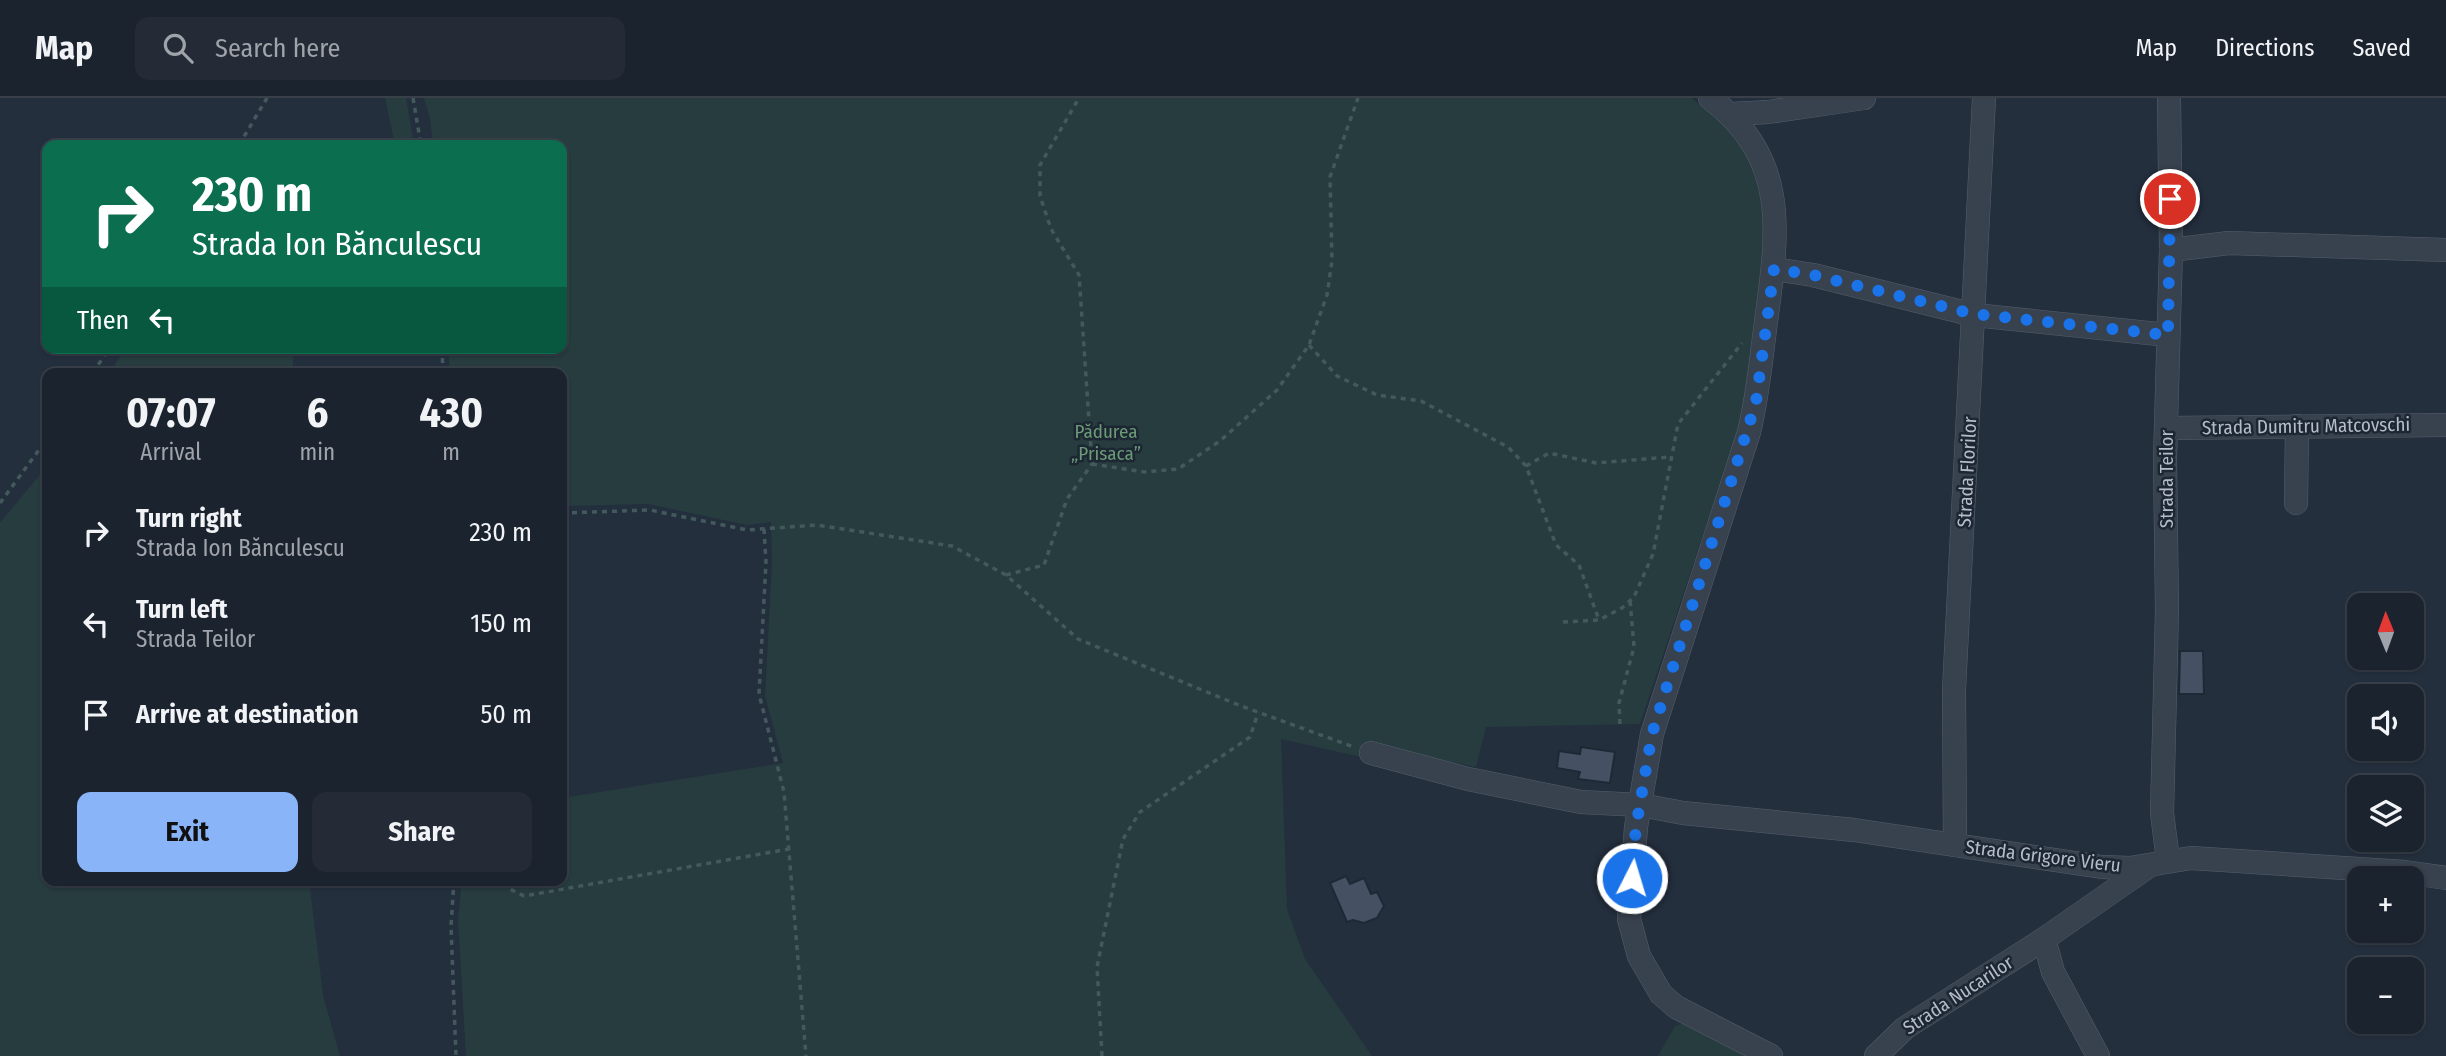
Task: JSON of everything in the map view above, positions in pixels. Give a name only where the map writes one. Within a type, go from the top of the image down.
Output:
[{"type":"street","points":[[1710,98],[1731,114],[1749,135],[1763,160],[1770,184],[1774,269],[1756,402],[1652,734],[1636,827],[1629,919],[1639,956],[1649,978],[1676,1007],[1772,1056]]},
{"type":"street","points":[[1731,114],[1768,112],[1864,98]]},
{"type":"street","name":"Strada Florilor","points":[[1955,845],[1954,690],[1984,98]]},
{"type":"street","name":"Strada Teilor","points":[[2158,863],[2162,813],[2166,428],[2171,250],[2169,98]]},
{"type":"street","points":[[2171,250],[2229,243],[2446,250]]},
{"type":"street","points":[[1774,269],[1813,275],[1974,314],[2168,335]]},
{"type":"street","name":"Strada Dumitru Matcovschi","points":[[2166,428],[2446,425]]},
{"type":"street","points":[[2296,503],[2297,426]]},
{"type":"street","name":"Strada Grigore Vieru","points":[[1371,753],[1456,776],[1581,802],[1641,805],[1683,813],[1854,830],[2102,867],[2191,858],[2405,872],[2446,878]]},
{"type":"street","name":"Strada Nucarilor","points":[[1875,1056],[1905,1028],[2158,863]]},
{"type":"street","points":[[2044,939],[2053,972],[2098,1056]]},
{"type":"path","points":[[242,140],[267,98]]},
{"type":"path","points":[[413,98],[420,140]]},
{"type":"path","points":[[1006,575],[1044,565],[1067,499],[1092,464],[1079,275],[1051,229],[1040,196],[1040,165],[1079,98]]},
{"type":"path","points":[[1092,464],[1144,472],[1178,469],[1220,441],[1277,390],[1309,345],[1327,295],[1332,261],[1330,177],[1358,98]]},
{"type":"path","points":[[1563,622],[1599,620],[1630,600],[1653,554],[1678,424],[1744,340]]},
{"type":"path","points":[[1309,345],[1337,376],[1377,395],[1421,401],[1508,447],[1526,466],[1556,545],[1579,565],[1599,620]]},
{"type":"path","points":[[0,503],[42,446]]},
{"type":"path","points":[[1526,466],[1549,453],[1595,463],[1670,457]]},
{"type":"path","points":[[567,513],[650,510],[747,530],[817,525],[952,545],[1006,575],[1078,639],[1258,713],[1371,753]]},
{"type":"path","points":[[764,529],[766,562],[760,694],[784,792],[806,1056]]},
{"type":"path","points":[[1620,724],[1619,703],[1634,647],[1630,600]]},
{"type":"path","points":[[1102,1056],[1097,967],[1123,839],[1140,812],[1250,737],[1258,713]]},
{"type":"path","points":[[510,886],[510,890],[524,896],[789,849]]},
{"type":"path","points":[[454,886],[451,926],[456,1056]]},
{"type":"green space","points":[[385,98],[406,98],[413,140],[394,140]]},
{"type":"green space","name":"Pădurea „Prisaca”","points":[[424,98],[1691,98],[1729,127],[1749,158],[1764,205],[1767,266],[1750,394],[1640,724],[1486,727],[1476,767],[1367,744],[1361,757],[1281,739],[1287,909],[1305,959],[1372,1056],[466,1056],[458,920],[461,886],[567,886],[567,797],[783,763],[765,696],[772,563],[771,522],[747,525],[648,504],[567,506],[567,368],[450,368],[448,354],[567,354],[567,140],[432,140]]},
{"type":"green space","points":[[121,354],[293,354],[293,368],[113,368]]},
{"type":"green space","points":[[42,472],[42,886],[310,886],[323,995],[340,1056],[0,1056],[0,523]]},
{"type":"green space","points":[[1691,1021],[1756,1056],[1658,1056],[1675,1026]]},
{"type":"building","points":[[2180,651],[2203,651],[2204,694],[2179,694]]},
{"type":"building","points":[[1581,747],[1615,752],[1610,783],[1578,779],[1580,772],[1557,768],[1559,751],[1580,754]]},
{"type":"building","points":[[1346,876],[1350,884],[1364,878],[1371,894],[1377,892],[1384,906],[1377,918],[1364,923],[1353,920],[1347,922],[1330,883]]},
{"type":"route","points":[[1632,878],[1636,827],[1652,734],[1679,642],[1749,432],[1756,402],[1774,269],[1813,275],[1974,314],[2168,335],[2170,199]]}]
